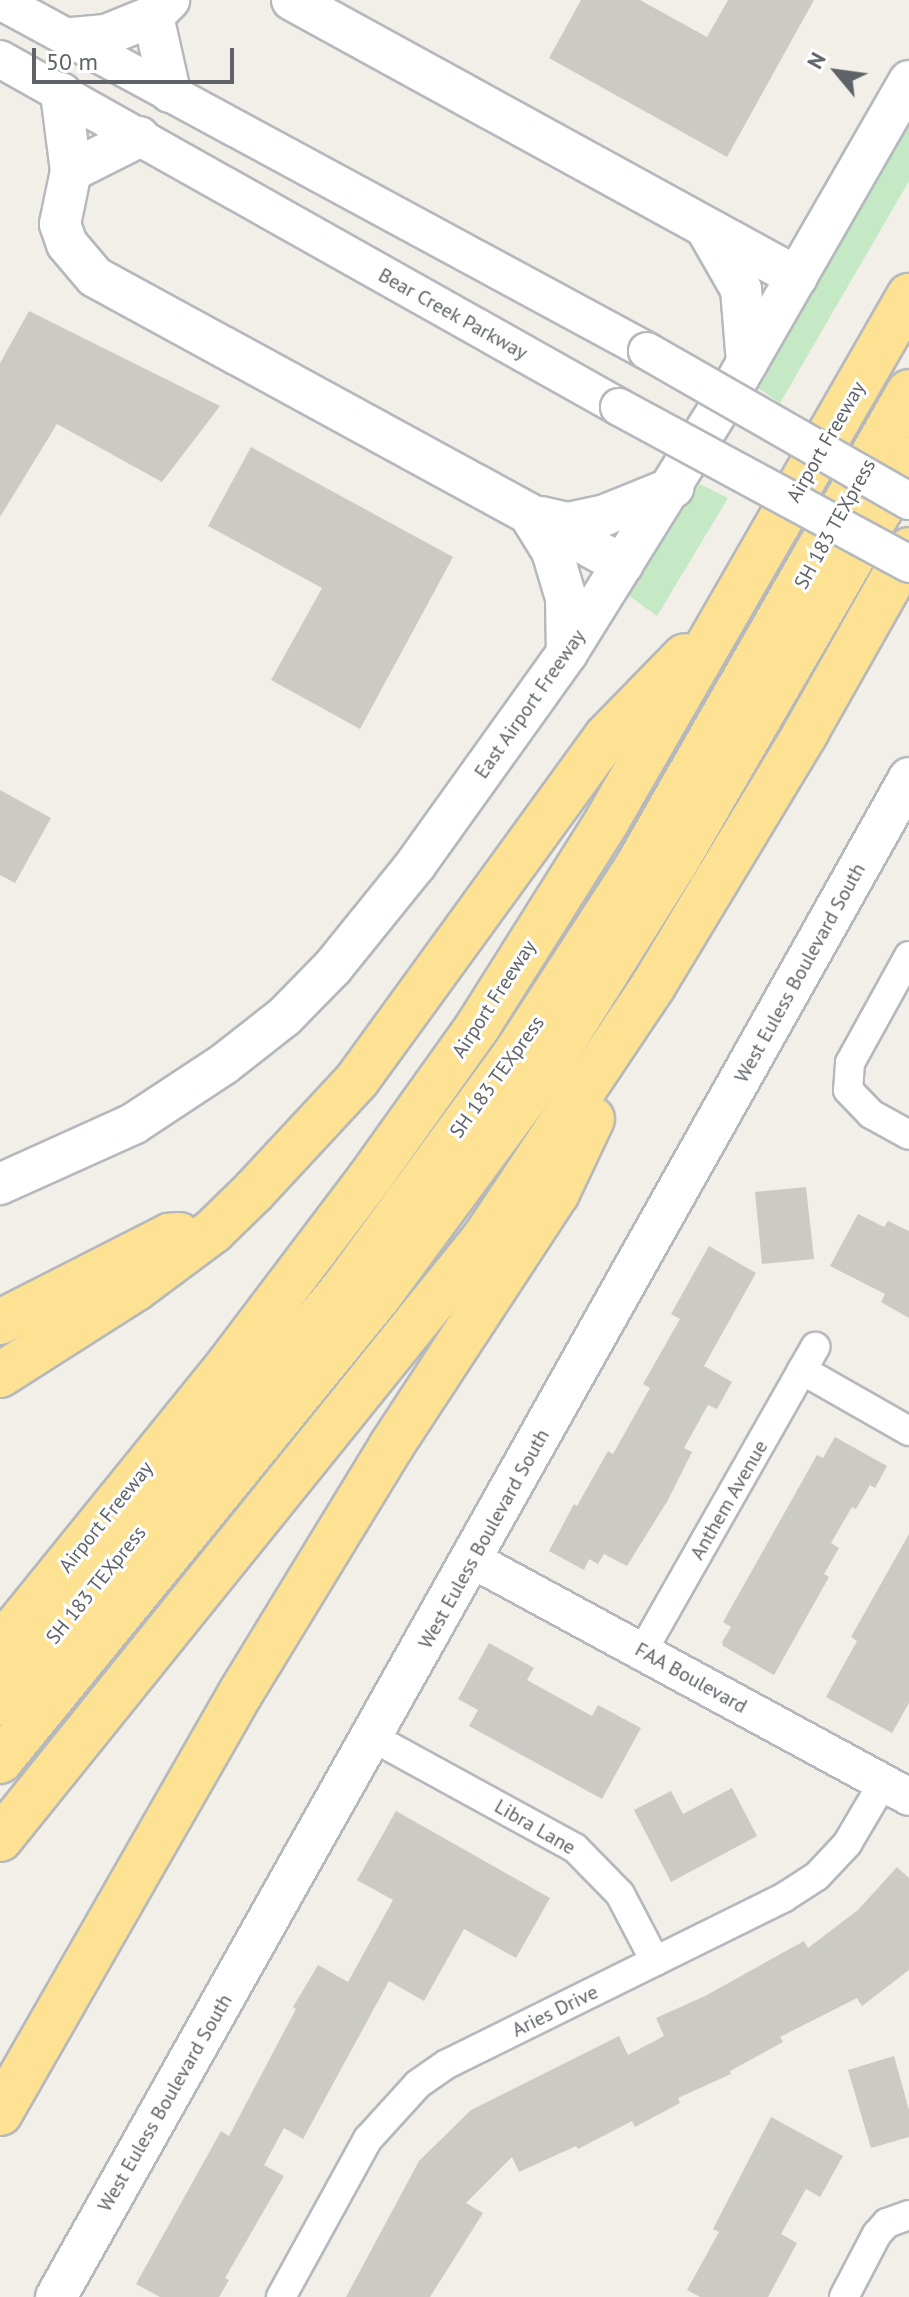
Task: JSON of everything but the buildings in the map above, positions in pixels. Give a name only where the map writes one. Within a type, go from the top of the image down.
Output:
[{"type":"highway","name":"Airport Freeway","points":[[0,1647],[229,1364],[369,1179],[469,1039],[607,821],[732,609],[909,296]]},
{"type":"highway","name":"SH 183 TEXpress","points":[[0,1703],[344,1288],[516,1053],[638,865],[909,392]]},
{"type":"highway","name":"SH 183 TEXpress","points":[[0,1761],[379,1296],[544,1072],[674,865],[909,459]]},
{"type":"highway","points":[[0,1839],[485,1237],[653,986],[783,771],[909,550]]},
{"type":"highway","points":[[0,1375],[135,1289],[213,1231],[357,1080],[606,737],[732,609]]},
{"type":"highway","points":[[0,2113],[240,1694],[392,1445],[557,1193],[653,986]]},
{"type":"highway","points":[[0,1322],[169,1236],[213,1231]]},
{"type":"main road","points":[[292,0],[797,277]]},
{"type":"main road","points":[[72,38],[106,35],[161,8],[170,92]]},
{"type":"main road","name":"East Airport Freeway","points":[[0,1184],[133,1124],[224,1064],[284,1017],[333,967],[416,864],[567,653],[674,487],[909,81]]},
{"type":"main road","points":[[61,93],[71,171],[60,224],[67,244],[95,277],[623,565]]},
{"type":"main road","points":[[71,171],[139,137]]},
{"type":"main road","points":[[706,228],[756,241],[788,235],[845,196]]},
{"type":"main road","points":[[706,228],[741,289],[747,363]]},
{"type":"main road","points":[[529,514],[568,523],[605,515],[674,487]]},
{"type":"main road","points":[[529,514],[552,551],[566,598],[567,653]]},
{"type":"main road","name":"West Euless Boulevard South","points":[[56,2297],[898,810],[909,778]]},
{"type":"street","points":[[0,1],[647,351],[909,501]]},
{"type":"street","name":"Bear Creek Parkway","points":[[0,59],[619,407],[909,564]]},
{"type":"street","points":[[909,956],[850,1063],[848,1090],[871,1114],[909,1135]]},
{"type":"street","name":"Anthem Avenue","points":[[642,1652],[808,1359],[909,1431]]},
{"type":"street","name":"FAA Boulevard","points":[[473,1560],[896,1790]]},
{"type":"street","name":"Libra Lane","points":[[372,1737],[575,1848],[620,1894],[655,1961]]},
{"type":"street","name":"Aries Drive","points":[[281,2297],[368,2139],[418,2084],[447,2064],[783,1898],[817,1876],[896,1790]]},
{"type":"street","points":[[844,2297],[877,2234],[887,2223],[909,2215]]},
{"type":"green space","points":[[909,120],[909,181],[780,403],[758,388]]},
{"type":"green space","points":[[700,484],[728,498],[657,616],[628,595]]}]
